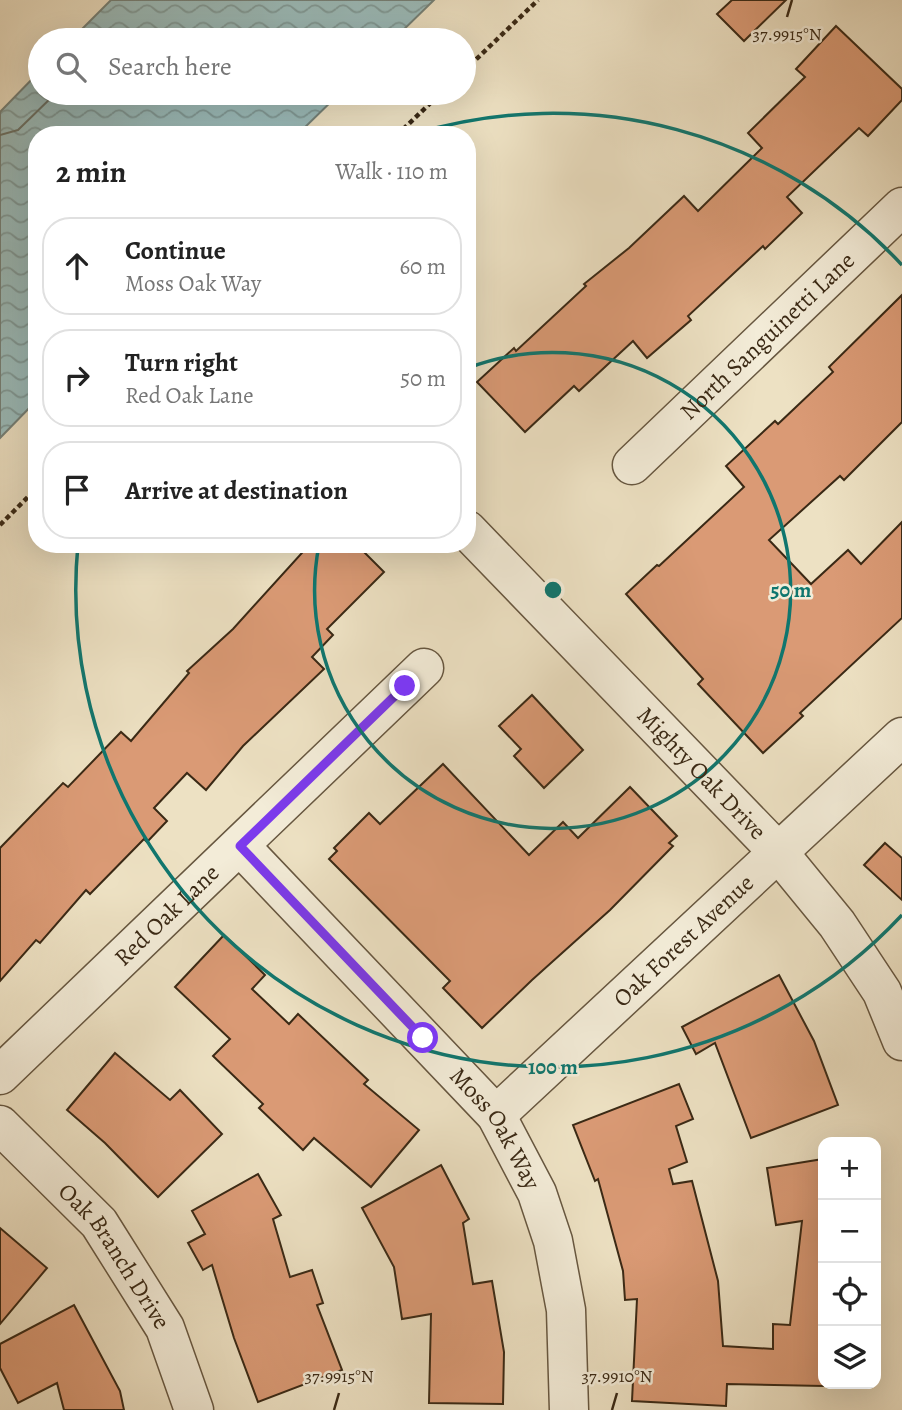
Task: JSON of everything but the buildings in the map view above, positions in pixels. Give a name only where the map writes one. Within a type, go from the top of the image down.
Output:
[{"type":"street","name":"North Sanguinetti Lane","points":[[632,465],[902,207]]},
{"type":"street","name":"Mighty Oak Drive","points":[[476,539],[778,852],[836,925],[882,992],[902,1041]]},
{"type":"street","name":"Red Oak Lane","points":[[0,1075],[424,668]]},
{"type":"street","name":"Oak Forest Avenue","points":[[496,1115],[902,737]]},
{"type":"street","name":"Moss Oak Way","points":[[240,846],[496,1115],[537,1193],[553,1241],[566,1310],[569,1410]]},
{"type":"street","name":"Oak Branch Drive","points":[[0,1125],[99,1223],[165,1328],[194,1410]]},
{"type":"path","points":[[476,59],[538,0]]},
{"type":"path","points":[[406,126],[428,105]]},
{"type":"path","points":[[0,525],[28,497]]},
{"type":"water","points":[[111,0],[434,0],[405,28],[83,28]]},
{"type":"water","points":[[28,83],[28,105],[328,105],[306,126],[28,126],[28,409],[0,438],[0,112]]},
{"type":"route","points":[[405,686],[240,846],[423,1038]]}]
